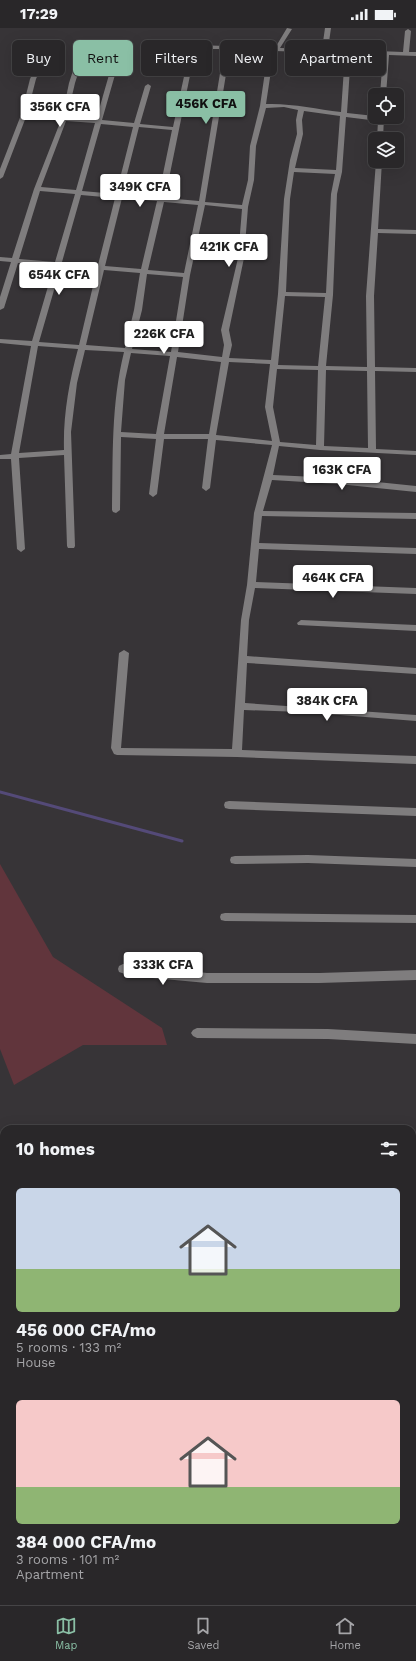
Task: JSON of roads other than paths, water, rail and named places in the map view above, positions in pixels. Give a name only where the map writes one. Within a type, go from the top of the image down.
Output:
[{"type":"street","points":[[326,40],[328,28]]},
{"type":"street","points":[[277,46],[289,29]]},
{"type":"street","points":[[406,54],[408,31]]},
{"type":"street","points":[[116,510],[116,434],[121,380],[138,310],[144,271],[161,200],[192,50],[199,47],[220,48]]},
{"type":"street","points":[[386,54],[416,54]]},
{"type":"street","points":[[0,177],[24,115],[34,76]]},
{"type":"street","points":[[0,308],[37,189],[64,119],[74,76]]},
{"type":"street","points":[[21,549],[16,456],[35,344],[112,76]]},
{"type":"street","points":[[153,494],[163,412],[187,276],[202,204],[223,76]]},
{"type":"street","points":[[206,488],[212,437],[228,345],[225,330],[241,258],[245,207],[251,180],[250,166],[269,76]]},
{"type":"street","points":[[320,448],[322,367],[329,295],[334,194],[339,172],[346,76]]},
{"type":"street","points":[[384,76],[384,88]]},
{"type":"street","points":[[71,546],[67,432],[73,383],[148,86]]},
{"type":"street","points":[[263,106],[284,105],[301,109],[368,116]]},
{"type":"street","points":[[237,753],[245,620],[251,585],[258,513],[276,444],[275,434],[270,418],[270,407],[282,294],[287,199],[293,160],[300,134],[299,120],[301,109]]},
{"type":"street","points":[[24,115],[176,129]]},
{"type":"street","points":[[372,451],[370,296],[378,168]]},
{"type":"street","points":[[292,170],[339,172]]},
{"type":"street","points":[[37,189],[78,194],[245,207]]},
{"type":"street","points":[[374,231],[416,232]]},
{"type":"street","points":[[0,259],[187,276]]},
{"type":"street","points":[[282,294],[329,295]]},
{"type":"street","points":[[0,341],[174,354],[275,365],[416,370]]},
{"type":"street","points":[[116,434],[160,437],[212,437],[320,448],[416,453]]},
{"type":"street","points":[[0,457],[67,452]]},
{"type":"street","points":[[268,477],[338,481],[416,489]]},
{"type":"street","points":[[258,513],[416,516]]},
{"type":"street","points":[[254,546],[416,551]]},
{"type":"street","points":[[251,585],[416,591]]},
{"type":"street","points":[[301,623],[416,628]]},
{"type":"street","points":[[124,653],[117,750],[416,760]]},
{"type":"street","points":[[242,659],[416,671]]},
{"type":"street","points":[[239,706],[302,709],[416,718]]},
{"type":"street","points":[[229,805],[416,812]]},
{"type":"street","points":[[235,860],[308,859],[416,863]]},
{"type":"street","points":[[225,917],[416,920]]},
{"type":"street","points":[[123,969],[207,978],[319,978],[416,975]]},
{"type":"street","points":[[197,1032],[328,1034],[416,1039]]},
{"type":"waterway","points":[[0,792],[182,841]]}]
